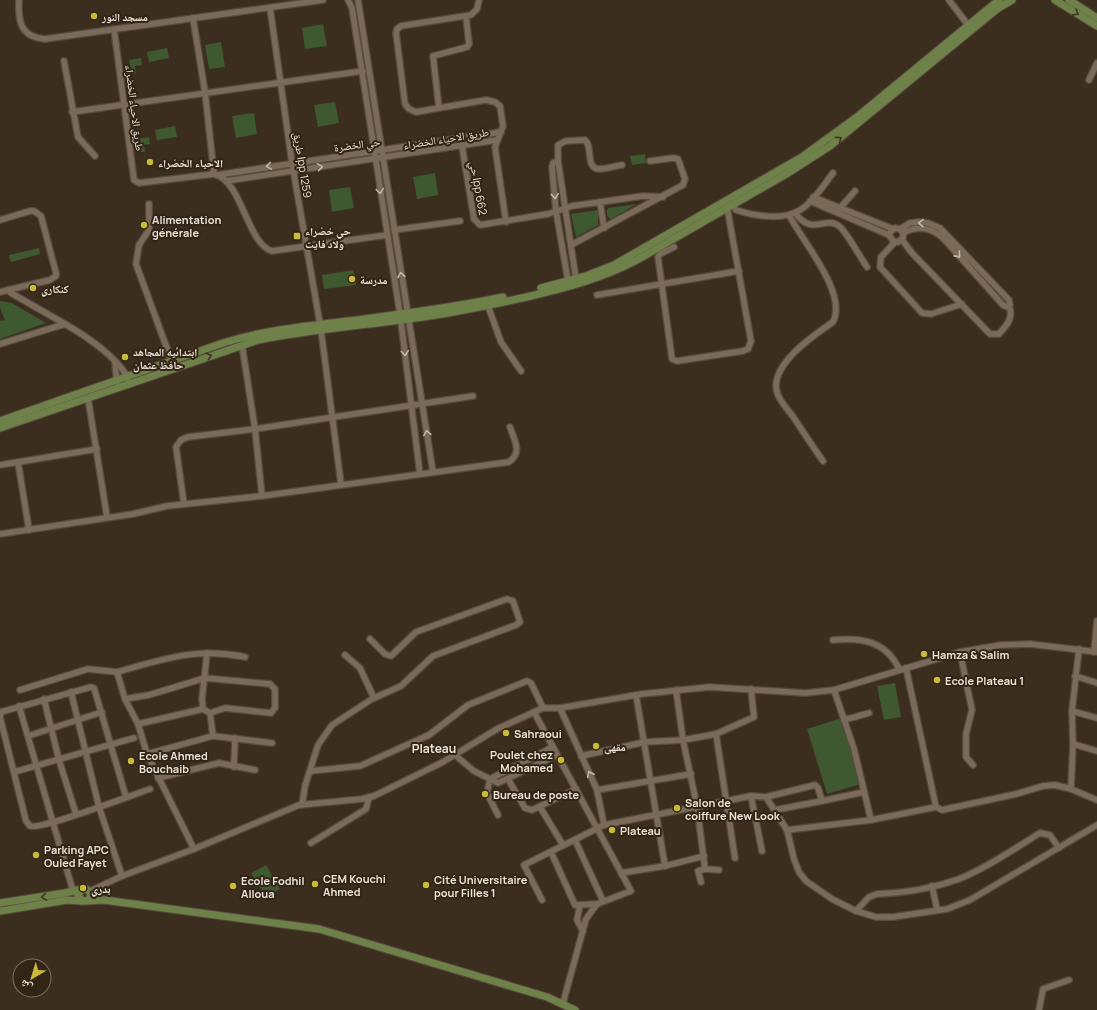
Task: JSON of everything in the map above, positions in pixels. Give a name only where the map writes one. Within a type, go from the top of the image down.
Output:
[{"type":"main road","points":[[408,316],[492,300],[576,279],[605,269],[624,260],[802,157],[857,117],[999,0]]},
{"type":"main road","points":[[0,428],[88,398],[172,362],[252,335],[488,306],[578,284],[608,274],[637,260],[803,164],[836,141],[997,9],[1012,0]]},
{"type":"main road","points":[[1054,0],[1097,26]]},
{"type":"main road","points":[[1069,0],[1097,18]]},
{"type":"main road","points":[[129,380],[242,345],[320,327]]},
{"type":"main road","points":[[0,421],[117,385]]},
{"type":"main road","points":[[82,889],[78,895],[84,901]]},
{"type":"main road","points":[[0,903],[82,889],[86,889],[104,900]]},
{"type":"main road","points":[[84,901],[90,898],[90,892]]},
{"type":"main road","points":[[0,911],[67,900],[104,900],[287,923],[319,929],[563,1003],[575,1010]]},
{"type":"street","points":[[19,0],[20,22],[28,35],[35,38],[45,39],[323,0]]},
{"type":"street","points":[[348,0],[352,8],[363,71],[386,235],[400,317],[420,474]]},
{"type":"street","points":[[358,0],[433,472]]},
{"type":"street","points":[[479,0],[479,6],[475,13],[466,16],[402,26],[396,31],[407,107],[416,112],[486,100],[494,102],[502,110],[503,126],[495,147],[506,222]]},
{"type":"street","points":[[949,0],[968,25]]},
{"type":"street","name":"طريق lpp 1259","points":[[270,8],[292,163],[320,327],[341,484]]},
{"type":"street","points":[[439,108],[433,56],[467,47],[469,44],[466,16]]},
{"type":"street","points":[[193,18],[205,92],[215,175],[226,181],[265,248],[272,251],[386,235]]},
{"type":"street","name":"طريق الاحياء الخضراء","points":[[114,29],[134,180],[139,183],[215,175]]},
{"type":"street","points":[[64,61],[72,112],[78,137],[95,156]]},
{"type":"street","points":[[1089,80],[1097,63]]},
{"type":"street","points":[[72,112],[124,106],[205,92],[363,71]]},
{"type":"street","name":"حي الخضرة","points":[[215,175],[501,132]]},
{"type":"street","points":[[576,279],[557,148],[560,143],[583,139],[589,143],[591,163],[594,167],[599,169],[622,165]]},
{"type":"street","name":"طريق الاحياء الخضراء","points":[[226,181],[497,140]]},
{"type":"street","name":"حي lpp 662","points":[[462,146],[475,222],[483,226],[600,202],[646,196],[663,196]]},
{"type":"street","points":[[571,245],[682,187],[684,183],[679,161],[673,158],[650,161]]},
{"type":"street","points":[[558,161],[554,162],[552,166],[556,211],[568,281]]},
{"type":"street","points":[[792,214],[812,199],[833,173]]},
{"type":"street","points":[[840,208],[855,191]]},
{"type":"street","points":[[812,199],[840,208],[889,235],[891,240],[895,242]]},
{"type":"street","points":[[812,199],[859,219],[902,231],[923,227],[948,239],[1003,305],[1009,306],[1011,313],[1010,321],[999,334],[993,335],[987,333],[962,304],[912,253],[902,240],[902,231]]},
{"type":"street","points":[[600,202],[604,228]]},
{"type":"street","points":[[149,204],[149,230],[139,245],[136,264],[172,362]]},
{"type":"street","points":[[730,205],[736,210],[755,215],[792,214],[807,224],[816,226],[828,223],[838,224],[845,232],[867,267]]},
{"type":"street","points":[[674,247],[659,256],[673,360],[677,361],[748,349],[751,344],[730,205]]},
{"type":"street","points":[[0,220],[30,211],[34,211],[40,216],[56,273],[56,276],[50,280],[0,292]]},
{"type":"street","points":[[792,214],[798,231],[809,246],[825,274],[835,297],[837,308],[833,322],[796,351],[786,361],[780,372],[777,389],[782,402],[823,461]]},
{"type":"street","points":[[394,230],[460,221]]},
{"type":"street","points":[[889,235],[893,229]]},
{"type":"street","points":[[902,240],[895,242],[881,257],[880,267],[919,311],[931,314],[962,304]]},
{"type":"street","points":[[597,295],[739,271]]},
{"type":"street","points":[[8,290],[10,293],[65,324],[98,346],[129,380]]},
{"type":"street","points":[[488,306],[502,342],[521,371]]},
{"type":"street","points":[[0,344],[65,324]]},
{"type":"street","points":[[242,345],[255,429],[262,496]]},
{"type":"street","points":[[115,363],[117,385]]},
{"type":"street","points":[[184,504],[176,447],[181,440],[188,437],[255,429],[473,396]]},
{"type":"street","points":[[88,398],[107,517]]},
{"type":"street","points":[[0,534],[184,504],[262,496],[509,462],[515,457],[518,451],[510,427]]},
{"type":"street","points":[[0,465],[97,449]]},
{"type":"street","points":[[18,462],[28,530]]},
{"type":"street","points":[[302,805],[318,745],[326,731],[339,720],[374,698],[401,686],[433,656],[516,626],[520,622],[513,601],[507,599],[416,632],[391,656],[384,654],[370,639]]},
{"type":"street","points":[[90,892],[122,876],[194,850],[302,805],[362,800],[436,766],[497,729],[543,708],[560,708],[636,695],[710,687],[805,693],[834,690],[860,683],[899,669],[960,652],[1000,645],[1030,644],[1095,652],[1097,622]]},
{"type":"street","points":[[832,640],[861,639],[877,645],[895,660],[899,669]]},
{"type":"street","points":[[1071,789],[1074,744],[1072,711],[1079,649]]},
{"type":"street","points":[[960,652],[972,710],[966,734],[966,757],[973,765]]},
{"type":"street","points":[[207,653],[202,699],[204,709],[210,713],[213,736]]},
{"type":"street","points":[[20,690],[88,669],[117,672],[184,654],[207,653],[245,657]]},
{"type":"street","points":[[345,655],[360,668],[374,698]]},
{"type":"street","points":[[906,668],[936,807]]},
{"type":"street","points":[[117,672],[125,698],[138,724],[147,754],[194,850]]},
{"type":"street","points":[[1075,676],[1097,683]]},
{"type":"street","points":[[125,698],[149,695],[205,678],[270,684],[275,689],[275,708],[271,713],[225,708],[210,713]]},
{"type":"street","points":[[310,771],[360,766],[424,738],[468,705],[527,681],[532,683],[543,708]]},
{"type":"street","points":[[126,797],[94,688],[90,687],[4,710],[0,715],[28,825],[34,827],[53,822],[150,789]]},
{"type":"street","points":[[581,756],[645,742],[683,740],[716,734],[754,717],[751,689]]},
{"type":"street","points":[[676,690],[683,740],[697,806],[705,869]]},
{"type":"street","points":[[834,690],[854,749],[871,820]]},
{"type":"street","points":[[71,692],[100,807],[122,876]]},
{"type":"street","points":[[636,695],[658,813],[665,866]]},
{"type":"street","points":[[44,699],[59,760],[76,814]]},
{"type":"street","points":[[19,706],[73,891]]},
{"type":"street","points":[[560,708],[597,790],[604,825]]},
{"type":"street","points":[[138,724],[204,709]]},
{"type":"street","points":[[1072,711],[1097,718]]},
{"type":"street","points":[[28,736],[102,712]]},
{"type":"street","points":[[534,712],[631,891],[597,904],[575,905],[551,852]]},
{"type":"street","points":[[844,720],[869,713]]},
{"type":"street","points":[[716,734],[735,858]]},
{"type":"street","points":[[147,754],[213,736],[272,743]]},
{"type":"street","points":[[14,772],[134,738]]},
{"type":"street","points":[[234,738],[234,767]]},
{"type":"street","points":[[1074,744],[1097,751]]},
{"type":"street","points":[[490,779],[553,747]]},
{"type":"street","points":[[454,755],[474,771],[498,783],[557,755]]},
{"type":"street","points":[[158,778],[219,763],[255,770]]},
{"type":"street","points":[[597,790],[651,779],[691,774]]},
{"type":"street","points":[[490,779],[487,793],[498,815]]},
{"type":"street","points":[[508,779],[525,808],[532,810],[576,789]]},
{"type":"street","points":[[542,900],[524,864],[604,825],[726,800],[751,796],[766,797],[815,785],[818,788],[822,801]]},
{"type":"street","points":[[787,830],[871,820],[936,807],[942,810],[1043,786],[1055,785],[1071,789],[1097,800]]},
{"type":"street","points":[[775,810],[864,792]]},
{"type":"street","points":[[751,796],[762,851]]},
{"type":"street","points":[[311,844],[366,809],[369,797]]},
{"type":"street","points":[[766,797],[787,830],[799,872],[806,881],[832,899],[856,911],[876,917],[947,909],[970,900],[1097,825]]},
{"type":"street","points":[[540,807],[563,845]]},
{"type":"street","points":[[856,911],[870,897],[877,894],[932,886],[959,878],[1000,857],[1040,833],[1050,835],[1059,848]]},
{"type":"street","points":[[575,840],[603,901]]},
{"type":"street","points":[[621,873],[665,866],[704,856]]},
{"type":"street","points":[[701,882],[698,871],[705,869],[720,870]]},
{"type":"street","points":[[932,886],[937,909]]},
{"type":"street","points":[[563,1003],[586,919],[597,904]]},
{"type":"street","points":[[580,905],[577,920],[583,931]]},
{"type":"street","points":[[1039,1010],[1043,989],[1069,980]]},
{"type":"green space","points":[[323,24],[327,46],[305,49],[302,28]]},
{"type":"green space","points":[[221,42],[225,67],[209,69],[205,45]]},
{"type":"green space","points":[[167,48],[169,58],[149,62],[147,52]]},
{"type":"green space","points":[[141,58],[142,65],[135,66],[136,73],[132,74],[129,60]]},
{"type":"green space","points":[[335,102],[339,123],[318,127],[314,105]]},
{"type":"green space","points":[[254,113],[257,134],[236,138],[232,116]]},
{"type":"green space","points":[[175,126],[177,137],[157,140],[155,130]]},
{"type":"green space","points":[[149,137],[150,144],[144,145],[145,152],[140,152],[138,139]]},
{"type":"green space","points":[[645,154],[646,163],[632,165],[630,156]]},
{"type":"green space","points":[[435,173],[438,195],[417,199],[413,177]]},
{"type":"green space","points":[[350,187],[354,208],[332,212],[329,190]]},
{"type":"green space","points":[[637,204],[611,219],[607,216],[608,208]]},
{"type":"green space","points":[[598,210],[598,225],[576,237],[571,214]]},
{"type":"green space","points":[[39,248],[40,254],[11,262],[9,255]]},
{"type":"green space","points":[[353,270],[356,285],[324,289],[322,275]]},
{"type":"green space","points":[[0,301],[12,303],[46,323],[0,339],[0,321],[5,320],[0,308]]},
{"type":"green space","points":[[895,683],[901,717],[884,720],[877,686]]},
{"type":"green space","points":[[842,718],[861,784],[827,794],[807,729]]},
{"type":"green space","points":[[266,865],[280,889],[266,897],[251,873]]},
{"type":"place","name":"مسجد النور","points":[[94,16]]},
{"type":"place","name":"الاحياء الخضراء","points":[[150,162]]},
{"type":"place","name":"Alimentation générale","points":[[144,225]]},
{"type":"place","name":"حي خضراء ولاد فايت","points":[[297,236]]},
{"type":"place","name":"مدرسة","points":[[352,279]]},
{"type":"place","name":"كنكاري","points":[[33,288]]},
{"type":"place","name":"ابتدائيه المجاهد حافظ عثمان","points":[[125,357]]},
{"type":"place","name":"Hamza & Salim","points":[[924,654]]},
{"type":"place","name":"Ecole Plateau 1","points":[[937,680]]},
{"type":"place","name":"Sahraoui","points":[[506,733]]},
{"type":"place","name":"مقهى","points":[[596,746]]},
{"type":"place","name":"Poulet chez Mohamed","points":[[561,760]]},
{"type":"place","name":"Ecole Ahmed Bouchaib","points":[[131,761]]},
{"type":"place","name":"Bureau de poste","points":[[485,794]]},
{"type":"place","name":"Salon de coiffure New Look","points":[[677,808]]},
{"type":"place","name":"Plateau","points":[[612,830]]},
{"type":"place","name":"Parking APC Ouled Fayet","points":[[36,855]]},
{"type":"place","name":"CEM Kouchi Ahmed","points":[[315,884]]},
{"type":"place","name":"Cité Universitaire pour Filles 1","points":[[426,885]]},
{"type":"place","name":"Ecole Fodhil Alloua","points":[[233,886]]},
{"type":"place","name":"بدري","points":[[83,888]]},
{"type":"district","name":"Plateau","points":[[434,748]]}]
